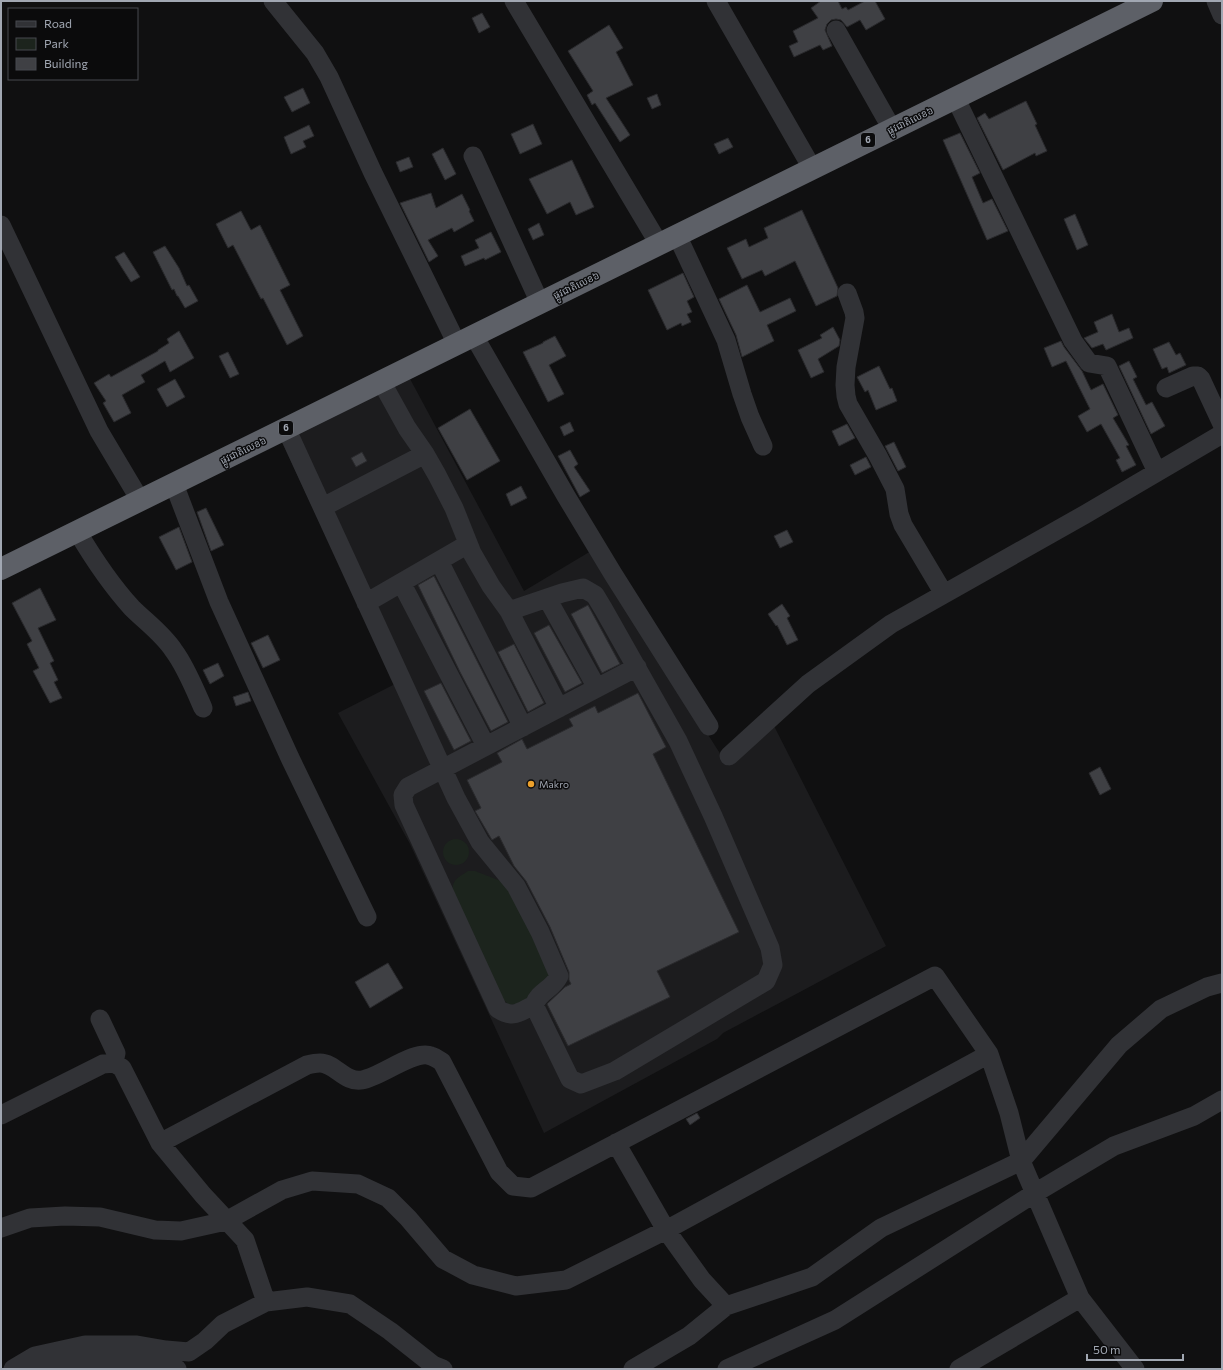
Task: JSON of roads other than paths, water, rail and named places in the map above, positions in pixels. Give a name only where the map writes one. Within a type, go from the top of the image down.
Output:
[{"type":"highway","name":"ផ្លូវជាតិលេខ៦","points":[[1,569],[1152,1]]},
{"type":"street","points":[[273,1],[315,53],[329,77],[373,173],[465,340],[709,726]]},
{"type":"street","points":[[514,1],[668,240],[726,340],[750,417],[763,446]]},
{"type":"street","points":[[716,1],[812,168]]},
{"type":"street","points":[[1216,1],[1222,15]]},
{"type":"street","points":[[836,30],[892,128]]},
{"type":"street","points":[[955,97],[1073,340],[1089,363],[1107,366],[1157,472]]},
{"type":"street","points":[[473,156],[540,303]]},
{"type":"street","points":[[1,225],[99,431],[140,500]]},
{"type":"street","points":[[847,293],[855,318],[846,367],[845,385],[848,404],[895,489],[898,514],[903,525],[944,594]]},
{"type":"street","points":[[1166,388],[1193,376],[1198,376],[1201,379],[1222,424]]},
{"type":"street","points":[[381,381],[407,428],[425,454],[454,508],[472,554],[491,586],[509,611],[559,708]]},
{"type":"street","points":[[286,428],[456,798],[480,842],[516,886],[540,932],[559,976],[555,984],[536,998],[534,1005],[570,1079],[581,1084],[615,1070],[766,981],[773,965],[770,948],[713,816],[678,741],[637,667],[594,595],[583,588],[509,611]]},
{"type":"street","points":[[729,756],[808,684],[891,624],[1222,434]]},
{"type":"street","points":[[322,507],[425,454]]},
{"type":"street","points":[[174,484],[219,602],[290,758],[367,917]]},
{"type":"street","points":[[76,531],[112,585],[133,609],[157,631],[175,651],[203,708]]},
{"type":"street","points":[[366,603],[402,584],[468,544]]},
{"type":"street","points":[[439,561],[523,727]]},
{"type":"street","points":[[402,584],[486,746]]},
{"type":"street","points":[[547,598],[597,688]]},
{"type":"street","points":[[534,1005],[513,1014],[506,1014],[498,1009],[404,805],[402,795],[408,787],[637,667]]},
{"type":"street","points":[[160,1143],[307,1065],[320,1063],[329,1065],[348,1078],[360,1081],[371,1078],[418,1055],[430,1055],[442,1062],[499,1172],[513,1186],[531,1188],[935,976],[989,1054],[1010,1113],[1022,1161],[1080,1298],[1135,1369]]},
{"type":"street","points":[[633,1369],[689,1336],[726,1306],[812,1277],[881,1228],[1022,1161],[1119,1045],[1161,1009],[1207,987],[1222,983]]},
{"type":"street","points":[[100,1019],[116,1053],[114,1063]]},
{"type":"street","points":[[1,1228],[30,1218],[65,1216],[100,1217],[155,1230],[181,1231],[226,1221],[282,1190],[312,1181],[358,1184],[388,1198],[408,1218],[443,1259],[473,1275],[516,1286],[566,1280],[666,1230],[989,1054]]},
{"type":"street","points":[[1,1115],[103,1064],[114,1063],[122,1068],[160,1143],[203,1195],[245,1240],[266,1302]]},
{"type":"street","points":[[726,1369],[835,1320],[1035,1193],[1114,1146],[1194,1116],[1222,1100]]},
{"type":"street","points":[[616,1143],[666,1230],[702,1280],[726,1306]]},
{"type":"street","points":[[13,1369],[35,1356],[86,1345],[137,1345],[166,1350],[188,1361],[205,1341],[223,1324],[266,1302],[307,1297],[350,1304],[442,1369]]},
{"type":"street","points":[[959,1369],[1080,1298]]},
{"type":"street","points":[[40,1369],[90,1359],[142,1362],[169,1366],[177,1369]]},
{"type":"place","name":"Makro","points":[[531,784]]}]
